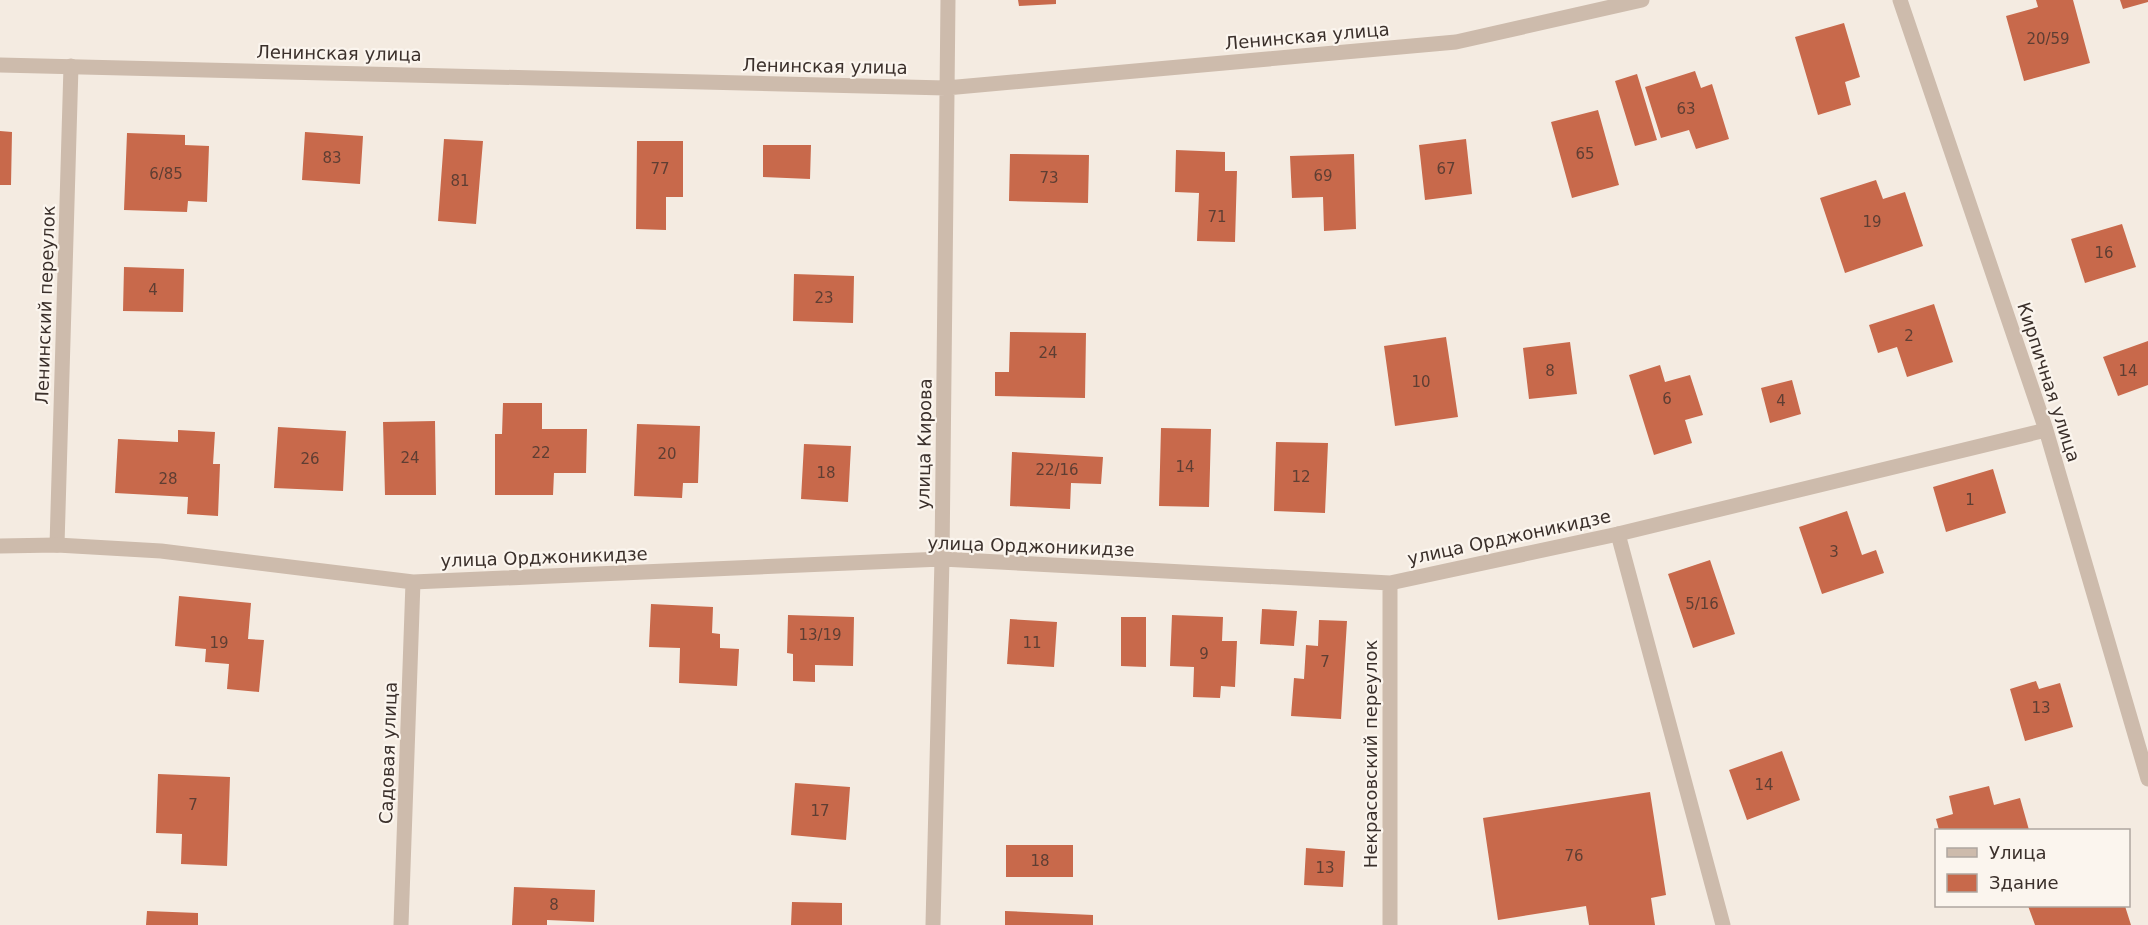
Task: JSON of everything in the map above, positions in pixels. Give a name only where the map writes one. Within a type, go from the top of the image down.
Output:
[{"type":"street","name":"улица Кирова","points":[[933,925],[942,560],[948,0]]},
{"type":"street","name":"Ленинская улица","points":[[0,65],[946,88],[1456,42],[1642,0]]},
{"type":"street","name":"Кирпичная улица","points":[[1900,0],[2046,430],[2148,779]]},
{"type":"street","name":"Ленинский переулок","points":[[57,545],[71,66]]},
{"type":"street","name":"улица Орджоникидзе","points":[[0,546],[57,545],[161,551],[413,582],[942,560],[1390,583],[1618,534],[2046,430]]},
{"type":"street","points":[[1618,534],[1723,925]]},
{"type":"street","name":"Садовая улица","points":[[401,925],[413,582]]},
{"type":"street","name":"Некрасовский переулок","points":[[1390,583],[1390,925]]},
{"type":"building","points":[[1018,0],[1056,0],[1056,4],[1019,6]]},
{"type":"building","points":[[2036,0],[2073,0],[2090,63],[2024,81],[2006,16],[2038,7]]},
{"type":"building","points":[[2120,0],[2148,0],[2148,2],[2123,9]]},
{"type":"building","points":[[1844,23],[1860,77],[1845,82],[1851,105],[1818,115],[1795,37]]},
{"type":"building","points":[[1695,71],[1701,88],[1712,84],[1729,139],[1696,149],[1689,130],[1661,138],[1645,87]]},
{"type":"building","points":[[1637,74],[1657,140],[1635,146],[1615,81]]},
{"type":"building","points":[[1598,110],[1619,185],[1572,198],[1551,122]]},
{"type":"building","points":[[0,131],[12,132],[11,185],[0,185]]},
{"type":"building","points":[[305,132],[363,136],[360,184],[302,180]]},
{"type":"building","points":[[127,133],[185,135],[185,145],[209,146],[207,202],[188,201],[187,212],[124,210]]},
{"type":"building","points":[[444,139],[483,141],[476,224],[438,221]]},
{"type":"building","points":[[1466,139],[1472,194],[1425,200],[1419,145]]},
{"type":"building","points":[[637,141],[683,141],[683,197],[666,197],[666,230],[636,229]]},
{"type":"building","points":[[763,145],[811,145],[810,179],[763,177]]},
{"type":"building","points":[[1176,150],[1225,152],[1225,171],[1237,171],[1235,242],[1197,241],[1199,193],[1175,192]]},
{"type":"building","points":[[1010,154],[1089,155],[1088,203],[1009,201]]},
{"type":"building","points":[[1354,154],[1356,229],[1324,231],[1323,197],[1292,198],[1290,156]]},
{"type":"building","points":[[1876,180],[1883,199],[1905,192],[1923,246],[1845,273],[1820,198]]},
{"type":"building","points":[[2122,224],[2136,267],[2085,283],[2071,239]]},
{"type":"building","points":[[124,267],[184,269],[183,312],[123,311]]},
{"type":"building","points":[[794,274],[854,276],[853,323],[793,321]]},
{"type":"building","points":[[1934,304],[1953,362],[1907,377],[1897,347],[1878,353],[1869,325]]},
{"type":"building","points":[[1010,332],[1086,333],[1085,398],[995,396],[995,372],[1009,372]]},
{"type":"building","points":[[1446,337],[1458,417],[1395,426],[1384,346]]},
{"type":"building","points":[[2148,341],[2148,385],[2118,396],[2103,357]]},
{"type":"building","points":[[1570,342],[1577,394],[1529,399],[1523,348]]},
{"type":"building","points":[[1660,365],[1665,382],[1690,375],[1703,415],[1685,420],[1692,443],[1654,455],[1629,375]]},
{"type":"building","points":[[1792,380],[1801,414],[1770,423],[1761,388]]},
{"type":"building","points":[[503,403],[542,403],[542,429],[587,429],[586,473],[554,473],[553,495],[495,495],[495,434],[502,434]]},
{"type":"building","points":[[435,421],[436,495],[385,495],[383,422]]},
{"type":"building","points":[[637,424],[700,426],[698,483],[683,483],[682,498],[634,496]]},
{"type":"building","points":[[278,427],[346,431],[343,491],[274,488]]},
{"type":"building","points":[[1161,428],[1211,429],[1209,507],[1159,506]]},
{"type":"building","points":[[178,430],[215,432],[213,464],[220,464],[218,516],[187,514],[188,497],[115,493],[118,439],[178,442]]},
{"type":"building","points":[[1276,442],[1328,443],[1325,513],[1274,511]]},
{"type":"building","points":[[804,444],[851,446],[848,502],[801,499]]},
{"type":"building","points":[[1012,452],[1103,457],[1101,484],[1071,483],[1070,509],[1010,506]]},
{"type":"building","points":[[1993,469],[2006,513],[1946,532],[1933,487]]},
{"type":"building","points":[[1847,511],[1862,555],[1876,550],[1884,573],[1822,594],[1799,527]]},
{"type":"building","points":[[1710,560],[1735,634],[1693,648],[1668,574]]},
{"type":"building","points":[[179,596],[251,603],[248,639],[264,640],[259,692],[227,689],[229,664],[205,662],[206,649],[175,646]]},
{"type":"building","points":[[651,604],[713,607],[712,633],[720,634],[720,648],[739,649],[737,686],[679,683],[680,648],[649,647]]},
{"type":"building","points":[[1262,609],[1297,611],[1294,646],[1260,644]]},
{"type":"building","points":[[788,615],[854,617],[853,666],[815,665],[815,682],[793,681],[793,654],[787,653]]},
{"type":"building","points":[[1172,615],[1223,617],[1222,641],[1237,641],[1235,687],[1221,686],[1220,698],[1193,697],[1194,667],[1170,666]]},
{"type":"building","points":[[1121,617],[1146,617],[1146,667],[1121,666]]},
{"type":"building","points":[[1010,619],[1057,622],[1054,667],[1007,664]]},
{"type":"building","points":[[1319,620],[1347,621],[1341,719],[1291,716],[1294,678],[1304,679],[1306,645],[1318,646]]},
{"type":"building","points":[[2036,681],[2039,689],[2060,683],[2073,727],[2025,741],[2010,689]]},
{"type":"building","points":[[1782,751],[1800,800],[1747,820],[1729,770]]},
{"type":"building","points":[[158,774],[230,777],[227,866],[181,864],[182,834],[156,833]]},
{"type":"building","points":[[795,783],[850,787],[846,840],[791,835]]},
{"type":"building","points":[[1989,786],[1994,805],[2020,798],[2029,829],[1939,829],[1936,819],[1953,814],[1949,796]]},
{"type":"building","points":[[1650,792],[1666,895],[1651,898],[1655,925],[1589,925],[1586,906],[1498,920],[1483,818]]},
{"type":"building","points":[[1006,845],[1073,845],[1073,877],[1006,877]]},
{"type":"building","points":[[1306,848],[1345,851],[1343,887],[1304,885]]},
{"type":"building","points":[[514,887],[595,890],[594,922],[547,920],[547,925],[512,925]]},
{"type":"building","points":[[792,902],[842,903],[842,925],[791,925]]},
{"type":"building","points":[[2028,907],[2125,907],[2131,925],[2035,925]]},
{"type":"building","points":[[147,911],[198,913],[198,925],[146,925]]},
{"type":"building","points":[[1005,911],[1093,915],[1093,925],[1005,925]]}]
